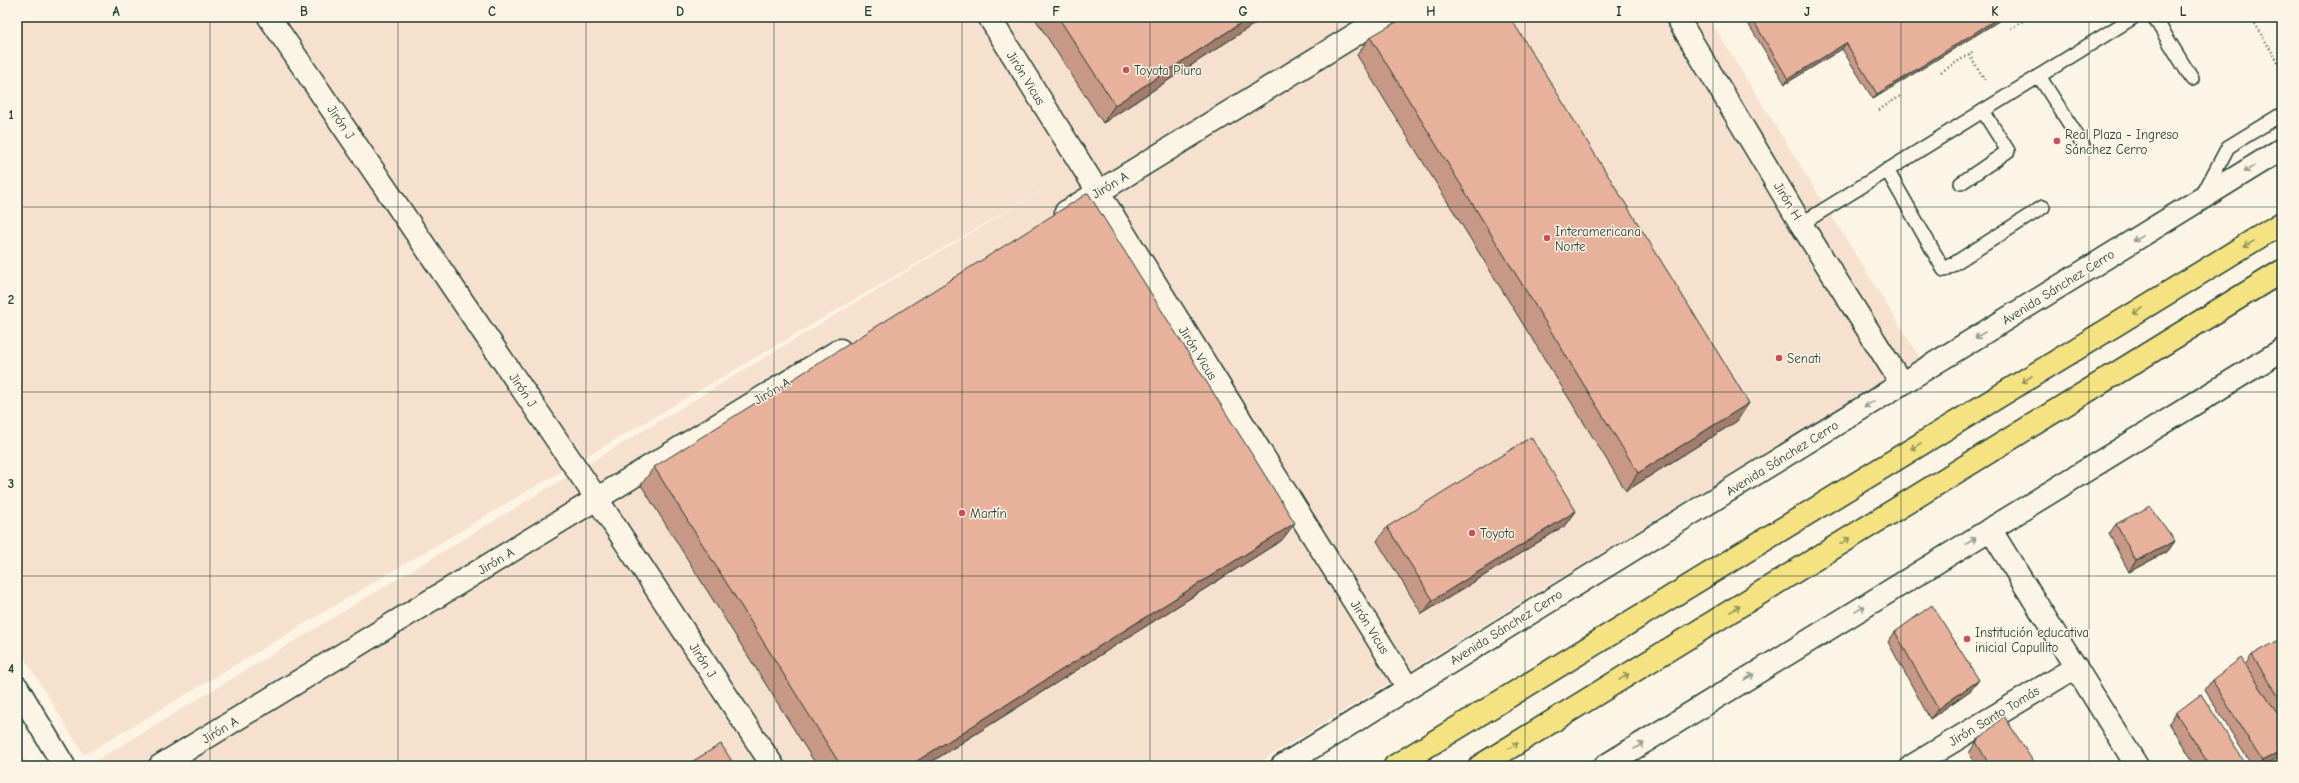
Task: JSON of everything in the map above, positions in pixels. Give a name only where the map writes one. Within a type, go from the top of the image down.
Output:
[{"type":"main road","points":[[1395,766],[2282,223]]},
{"type":"main road","points":[[1480,766],[2282,271]]},
{"type":"street","name":"Jirón J","points":[[269,17],[597,499],[773,766]]},
{"type":"street","name":"Jirón Vicus","points":[[988,17],[1408,688]]},
{"type":"street","name":"Jirón A","points":[[1050,222],[1384,17]]},
{"type":"street","name":"Jirón H","points":[[1677,17],[1801,224],[1902,384]]},
{"type":"street","name":"Avenida Sánchez Cerro","points":[[1282,766],[2282,149]]},
{"type":"street","name":"Jirón A","points":[[160,766],[861,338]]},
{"type":"street","points":[[1606,766],[2282,350]]},
{"type":"street","points":[[1990,529],[2138,766]]},
{"type":"street","name":"Jirón Santo Tomás","points":[[1912,766],[2076,667]]},
{"type":"street","points":[[17,688],[64,766]]},
{"type":"lane","points":[[1801,224],[2134,17]]},
{"type":"lane","points":[[2154,17],[2192,79]]},
{"type":"lane","points":[[2039,76],[2083,145]]},
{"type":"lane","points":[[1961,183],[2008,151],[1983,111]]},
{"type":"lane","points":[[2200,200],[2228,147],[2282,114]]},
{"type":"lane","points":[[1887,170],[1944,270],[2043,207]]},
{"type":"path","points":[[2011,28],[2030,17]]},
{"type":"path","points":[[2251,17],[2282,69]]},
{"type":"path","points":[[1941,72],[1973,52]]},
{"type":"path","points":[[1970,55],[1998,101]]},
{"type":"path","points":[[1879,110],[1902,95]]},
{"type":"shaded area","points":[[17,17],[1708,17],[1920,358],[1254,766],[87,766],[1054,183],[531,489],[84,755],[17,646]]},
{"type":"shaded area","points":[[17,748],[28,766],[17,766]]},
{"type":"building","name":"Toyota Piura","points":[[1058,17],[1250,17],[1115,105]]},
{"type":"building","name":"Interamericana Norte","points":[[1405,17],[1510,17],[1749,403],[1638,473],[1370,37]]},
{"type":"building","points":[[1751,17],[2000,17],[1877,94],[1846,43],[1788,79]]},
{"type":"building","name":"Martín","points":[[1088,193],[1295,523],[909,766],[841,766],[654,467]]},
{"type":"building","name":"Toyota","points":[[1531,437],[1576,511],[1433,600],[1387,527]]},
{"type":"building","points":[[2150,506],[2175,541],[2136,561],[2116,524]]},
{"type":"building","points":[[1932,605],[1979,680],[1938,709],[1895,632]]},
{"type":"building","points":[[2277,641],[2282,648],[2282,702],[2252,655]]},
{"type":"building","points":[[2241,658],[2282,721],[2282,750],[2262,761],[2212,680]]},
{"type":"building","points":[[2201,694],[2247,766],[2210,766],[2176,713]]},
{"type":"building","points":[[2004,716],[2036,766],[1990,766],[1976,742]]},
{"type":"building","points":[[721,744],[735,766],[685,766]]},
{"type":"place","name":"Toyota Piura","points":[[1126,70]]},
{"type":"place","name":"Real Plaza - Ingreso Sánchez Cerro","points":[[2057,141]]},
{"type":"place","name":"Interamericana Norte","points":[[1547,238]]},
{"type":"place","name":"Senati","points":[[1779,358]]},
{"type":"place","name":"Martín","points":[[962,513]]},
{"type":"place","name":"Toyota","points":[[1472,533]]},
{"type":"place","name":"Institución educativa inicial Capullito","points":[[1967,639]]}]
